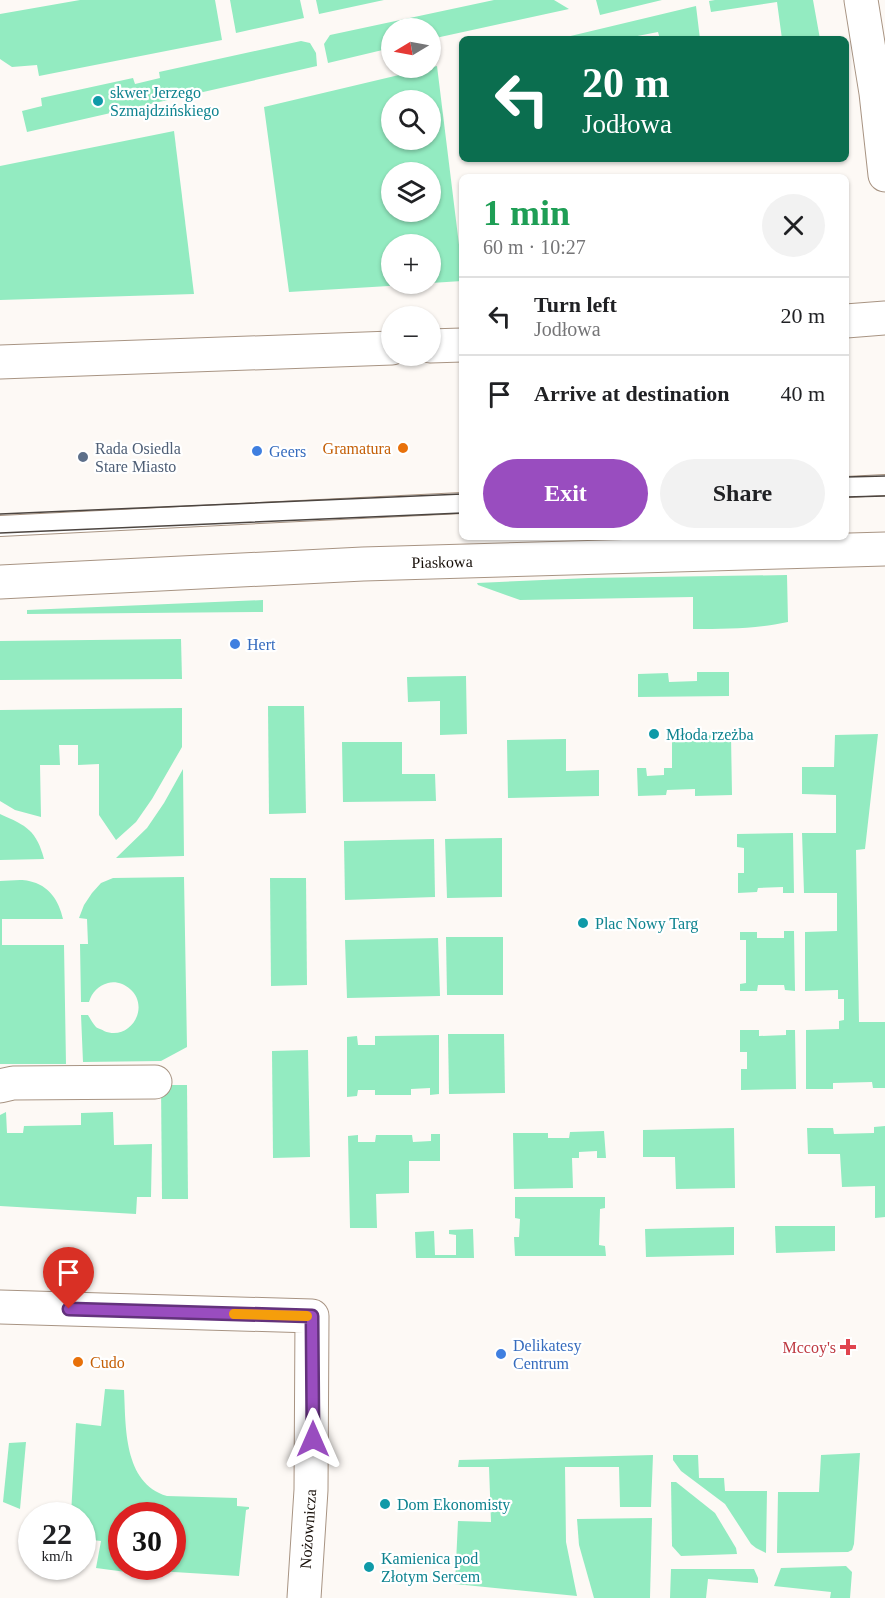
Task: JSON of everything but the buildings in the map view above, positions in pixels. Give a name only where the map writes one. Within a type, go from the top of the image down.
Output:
[{"type":"street","points":[[861,0],[880,93],[885,175]]},
{"type":"street","points":[[849,321],[885,318]]},
{"type":"street","points":[[441,346],[459,345]]},
{"type":"street","points":[[0,362],[381,348]]},
{"type":"street","name":"Piaskowa","points":[[0,582],[363,564],[885,549]]},
{"type":"street","points":[[0,1086],[14,1083],[155,1082]]},
{"type":"street","name":"Nożownicza","points":[[0,1307],[312,1316],[311,1490],[304,1598]]},
{"type":"lane","points":[[849,487],[885,485]]},
{"type":"lane","points":[[0,526],[459,503]]},
{"type":"green space","points":[[80,0],[215,0],[222,40],[39,76],[37,65],[12,67],[0,59],[0,14]]},
{"type":"green space","points":[[230,0],[300,0],[304,18],[236,33]]},
{"type":"green space","points":[[316,0],[384,0],[319,14]]},
{"type":"green space","points":[[494,0],[554,0],[569,9],[441,37],[441,18],[410,18]]},
{"type":"green space","points":[[596,0],[662,0],[600,15]]},
{"type":"green space","points":[[813,0],[819,36],[782,36],[777,2],[711,12],[709,1]]},
{"type":"green space","points":[[696,6],[700,36],[659,36],[658,32],[637,36],[571,36]]},
{"type":"green space","points":[[381,24],[381,50],[328,63],[324,44],[330,35]]},
{"type":"green space","points":[[301,41],[310,43],[316,53],[317,66],[27,132],[22,111],[42,106],[41,98],[133,78],[135,84],[160,78],[159,72]]},
{"type":"green space","points":[[386,78],[438,78],[440,90],[381,90],[381,150],[441,150],[441,98],[459,245],[459,281],[441,282],[441,234],[381,234],[381,286],[289,292],[264,107]]},
{"type":"green space","points":[[174,131],[194,294],[0,300],[0,166]]},
{"type":"green space","points":[[787,575],[788,622],[729,629],[693,629],[693,597],[520,600],[477,583],[589,578]]},
{"type":"green space","points":[[263,600],[263,612],[27,614],[27,610]]},
{"type":"green space","points":[[181,639],[182,679],[0,680],[0,641]]},
{"type":"green space","points":[[697,672],[729,672],[729,696],[638,697],[638,674],[668,673],[669,682],[697,681]]},
{"type":"green space","points":[[466,676],[467,734],[440,735],[440,701],[408,702],[407,677]]},
{"type":"green space","points":[[268,706],[304,706],[306,813],[269,814]]},
{"type":"green space","points":[[182,708],[182,747],[136,822],[116,840],[99,815],[99,764],[78,765],[78,745],[59,745],[60,765],[40,765],[41,817],[15,810],[0,801],[0,710]]},
{"type":"green space","points":[[878,734],[865,849],[856,850],[859,1022],[885,1022],[885,1088],[873,1088],[872,1082],[833,1083],[833,1089],[806,1089],[806,1030],[839,1029],[839,1021],[844,1020],[844,999],[838,999],[838,990],[805,991],[805,932],[837,931],[837,893],[804,893],[802,833],[836,833],[836,795],[802,794],[802,767],[834,767],[835,735]]},
{"type":"green space","points":[[731,735],[732,795],[695,796],[695,789],[667,790],[666,795],[638,796],[637,768],[646,768],[647,776],[664,775],[664,768],[672,768],[672,736]]},
{"type":"green space","points":[[566,739],[566,771],[599,770],[599,796],[508,798],[507,740]]},
{"type":"green space","points":[[342,742],[402,742],[402,774],[435,774],[436,801],[343,802]]},
{"type":"green space","points":[[183,769],[184,856],[116,858],[147,828]]},
{"type":"green space","points":[[0,814],[24,826],[34,835],[44,859],[0,860]]},
{"type":"green space","points":[[793,833],[794,893],[783,893],[783,887],[758,888],[757,892],[738,893],[738,873],[744,873],[744,848],[737,847],[737,834]]},
{"type":"green space","points":[[502,838],[502,897],[447,898],[445,839]]},
{"type":"green space","points":[[434,839],[435,897],[345,900],[344,841]]},
{"type":"green space","points":[[184,877],[187,1047],[161,1061],[83,1062],[81,1015],[88,1015],[96,1027],[113,1033],[122,1032],[129,1027],[135,1021],[138,1013],[136,996],[123,984],[114,982],[98,988],[89,1002],[81,1002],[80,944],[88,944],[87,919],[79,918],[84,905],[101,883],[113,878]]},
{"type":"green space","points":[[270,878],[306,878],[307,985],[271,986]]},
{"type":"green space","points":[[26,880],[42,886],[56,900],[61,912],[63,919],[2,919],[2,945],[64,945],[66,1064],[0,1064],[0,881]]},
{"type":"green space","points":[[784,931],[794,931],[795,991],[785,990],[784,985],[758,985],[757,991],[740,991],[740,984],[746,983],[746,940],[740,940],[740,932],[757,932],[757,938],[784,938]]},
{"type":"green space","points":[[446,937],[503,937],[503,995],[447,995]]},
{"type":"green space","points":[[438,938],[440,996],[347,998],[345,940]]},
{"type":"green space","points":[[740,1030],[759,1030],[759,1036],[786,1035],[786,1030],[795,1030],[796,1089],[741,1090],[741,1069],[747,1069],[747,1052],[740,1052]]},
{"type":"green space","points":[[448,1034],[504,1034],[505,1093],[449,1094]]},
{"type":"green space","points":[[439,1035],[439,1094],[430,1095],[430,1088],[411,1089],[411,1095],[375,1095],[375,1090],[358,1090],[357,1096],[347,1097],[347,1037],[357,1036],[358,1045],[375,1045],[375,1036]]},
{"type":"green space","points":[[308,1050],[310,1157],[273,1158],[272,1051]]},
{"type":"green space","points":[[161,1085],[187,1085],[188,1199],[162,1199]]},
{"type":"green space","points":[[6,1112],[7,1133],[23,1133],[24,1126],[81,1125],[81,1113],[113,1112],[114,1145],[152,1144],[151,1197],[137,1197],[136,1214],[0,1206],[0,1115]]},
{"type":"green space","points":[[885,1126],[885,1217],[875,1218],[875,1186],[842,1187],[840,1154],[808,1154],[807,1128],[833,1128],[834,1134],[874,1133],[874,1127]]},
{"type":"green space","points":[[734,1128],[735,1188],[676,1189],[675,1157],[643,1157],[643,1130]]},
{"type":"green space","points":[[604,1131],[606,1158],[597,1158],[597,1151],[579,1152],[579,1158],[572,1158],[573,1188],[514,1189],[513,1133],[548,1133],[548,1138],[569,1138],[570,1132]]},
{"type":"green space","points":[[431,1134],[440,1134],[440,1161],[409,1161],[409,1193],[376,1194],[377,1228],[350,1228],[348,1136],[358,1135],[358,1142],[375,1142],[376,1135],[412,1135],[413,1142],[431,1141]]},
{"type":"green space","points":[[515,1197],[605,1197],[605,1208],[600,1209],[599,1245],[605,1246],[606,1256],[515,1256],[514,1237],[519,1237],[520,1219],[515,1218]]},
{"type":"green space","points":[[775,1226],[835,1226],[835,1251],[776,1253]]},
{"type":"green space","points":[[734,1227],[734,1255],[646,1257],[645,1229]]},
{"type":"green space","points":[[473,1229],[474,1258],[416,1258],[415,1232],[434,1231],[435,1255],[456,1255],[456,1235],[449,1234],[449,1230]]},
{"type":"green space","points":[[105,1389],[124,1390],[125,1420],[130,1452],[142,1479],[153,1489],[167,1496],[237,1498],[237,1506],[249,1507],[246,1510],[239,1576],[186,1573],[186,1502],[108,1502],[108,1570],[96,1568],[101,1541],[96,1540],[96,1502],[72,1502],[76,1423],[101,1426]]},
{"type":"green space","points":[[26,1442],[21,1502],[18,1502],[18,1508],[3,1502],[9,1443]]},
{"type":"green space","points":[[860,1453],[852,1550],[848,1552],[777,1553],[778,1492],[819,1492],[821,1455]]},
{"type":"green space","points":[[653,1455],[651,1507],[620,1507],[619,1467],[565,1467],[566,1542],[577,1596],[455,1584],[458,1521],[491,1522],[489,1467],[458,1467],[459,1460]]},
{"type":"green space","points":[[673,1455],[698,1455],[699,1478],[724,1478],[725,1491],[767,1491],[766,1553],[751,1544],[725,1504],[681,1471],[673,1460]]},
{"type":"green space","points":[[671,1482],[676,1482],[715,1513],[736,1548],[737,1554],[681,1556],[672,1546]]},
{"type":"green space","points":[[652,1518],[650,1598],[594,1598],[579,1545],[577,1519]]},
{"type":"green space","points":[[846,1566],[852,1572],[850,1598],[830,1598],[831,1592],[774,1586],[781,1568]]},
{"type":"green space","points":[[671,1569],[754,1569],[758,1583],[708,1579],[706,1598],[670,1598]]},
{"type":"tram line","points":[[849,477],[885,476]]},
{"type":"tram line","points":[[0,514],[459,494]]},
{"type":"tram line","points":[[849,497],[885,496]]},
{"type":"tram line","points":[[0,533],[459,513]]},
{"type":"slow traffic","points":[[234,1314],[307,1316]]},
{"type":"place","name":"skwer Jerzego Szmajdzińskiego","points":[[98,101]]},
{"type":"place","name":"Gramatura","points":[[403,448]]},
{"type":"place","name":"Geers","points":[[257,451]]},
{"type":"place","name":"Rada Osiedla Stare Miasto","points":[[83,457]]},
{"type":"place","name":"Hert","points":[[235,644]]},
{"type":"place","name":"Młoda rzeżba","points":[[654,734]]},
{"type":"place","name":"Plac Nowy Targ","points":[[583,923]]},
{"type":"place","name":"Mccoy's","points":[[848,1347]]},
{"type":"place","name":"Delikatesy Centrum","points":[[501,1354]]},
{"type":"place","name":"Cudo","points":[[78,1362]]},
{"type":"place","name":"Dom Ekonomisty","points":[[385,1504]]},
{"type":"place","name":"Kamienica pod Złotym Sercem","points":[[369,1567]]},
{"type":"route","points":[[69,1309],[312,1316],[313,1439]]}]
